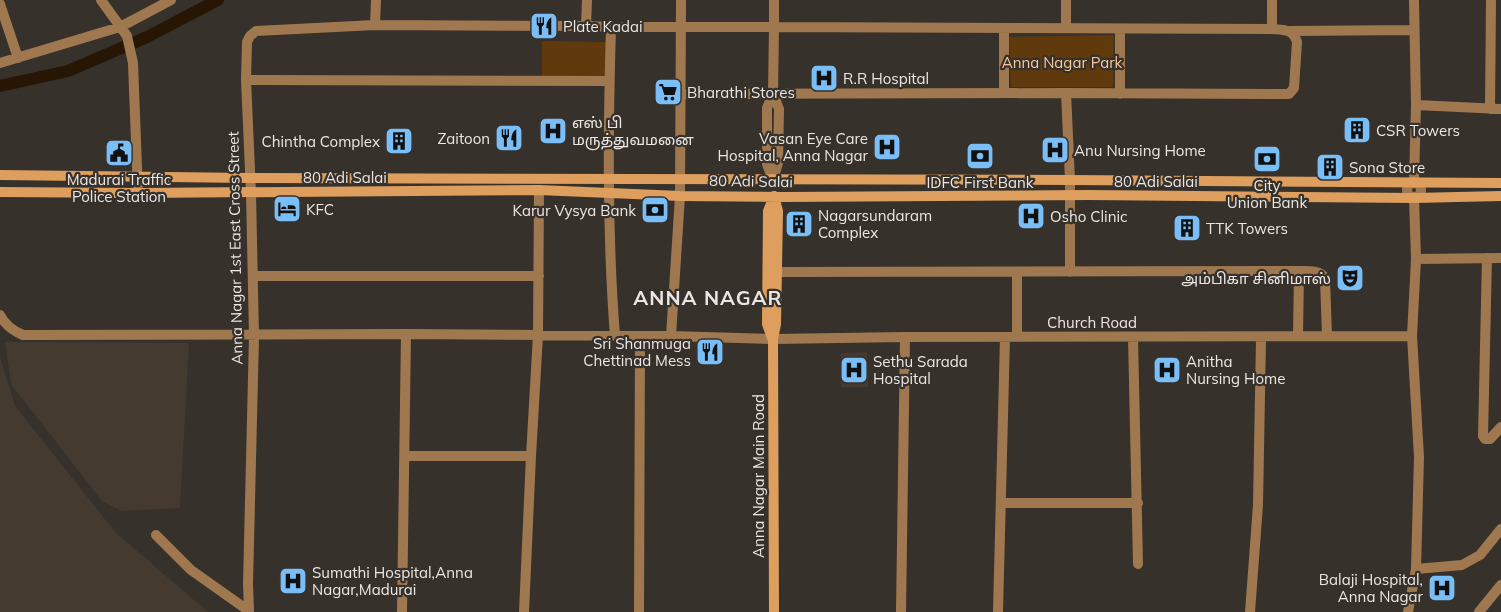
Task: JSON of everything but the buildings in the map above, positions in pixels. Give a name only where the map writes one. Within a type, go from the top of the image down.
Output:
[{"type":"main road","name":"80 Adi Salai","points":[[0,175],[137,178],[1501,183]]},
{"type":"main road","name":"80 Adi Salai","points":[[0,192],[251,193],[539,190],[680,196],[1070,195],[1414,198],[1501,196]]},
{"type":"main road","name":"Anna Nagar Main Road","points":[[774,196],[778,211],[776,324],[772,339],[774,612]]},
{"type":"main road","name":"Anna Nagar Main Road","points":[[772,339],[767,324],[768,211],[774,196]]},
{"type":"street","points":[[101,0],[127,36],[132,63],[138,193]]},
{"type":"street","points":[[0,63],[120,27],[171,0]]},
{"type":"street","points":[[375,25],[376,0]]},
{"type":"street","points":[[586,26],[587,0]]},
{"type":"street","points":[[671,336],[680,196],[681,0]]},
{"type":"street","points":[[774,0],[773,93],[779,109],[778,163],[773,180],[774,196]]},
{"type":"street","points":[[1066,0],[1066,28]]},
{"type":"street","points":[[1272,0],[1272,29]]},
{"type":"street","points":[[1408,612],[1416,569],[1419,457],[1412,336],[1416,258],[1414,198],[1419,196],[1421,189],[1420,185],[1414,182],[1416,105],[1414,0]]},
{"type":"street","points":[[1416,105],[1496,109],[1491,0]]},
{"type":"street","points":[[0,4],[18,58]]},
{"type":"street","name":"Anna Nagar 1st East Cross Street","points":[[249,611],[254,336],[246,42],[256,32],[375,25],[681,28],[774,26],[1120,28],[1272,29],[1290,31],[1414,30]]},
{"type":"street","points":[[611,27],[608,179],[610,192],[611,287],[615,336]]},
{"type":"street","points":[[1004,28],[1004,93]]},
{"type":"street","points":[[1120,28],[1120,94]]},
{"type":"street","points":[[680,94],[1288,94],[1294,88],[1296,42],[1294,35],[1290,31]]},
{"type":"street","points":[[246,80],[609,81]]},
{"type":"street","points":[[1066,93],[1070,180],[1070,272]]},
{"type":"street","points":[[524,612],[538,335],[539,190]]},
{"type":"street","points":[[1416,258],[1501,258]]},
{"type":"street","points":[[1487,258],[1483,436],[1486,439],[1490,439],[1501,427]]},
{"type":"street","points":[[1298,336],[1299,271]]},
{"type":"street","points":[[777,272],[1299,271],[1321,273],[1325,278],[1327,336]]},
{"type":"street","points":[[1017,272],[1017,337]]},
{"type":"street","points":[[253,276],[539,276]]},
{"type":"street","name":"Church Road","points":[[0,315],[14,332],[23,335],[254,336],[406,334],[671,336],[772,339],[1412,336]]},
{"type":"street","points":[[402,612],[406,334]]},
{"type":"street","points":[[638,612],[640,336]]},
{"type":"street","points":[[901,612],[905,337]]},
{"type":"street","points":[[998,612],[1005,337]]},
{"type":"street","points":[[1133,337],[1138,564]]},
{"type":"street","points":[[1250,612],[1258,505],[1261,338]]},
{"type":"street","points":[[405,456],[531,456]]},
{"type":"street","points":[[1001,503],[1138,503]]},
{"type":"street","points":[[1416,569],[1462,565],[1480,555],[1501,529]]},
{"type":"street","points":[[156,535],[191,570],[249,611]]},
{"type":"street","points":[[1479,612],[1501,585]]},
{"type":"shaded area","points":[[5,342],[189,343],[180,508],[122,511],[102,501],[11,384]]},
{"type":"shaded area","name":"Sethu Sarada Hospital","points":[[867,352],[868,387],[841,387],[841,353]]},
{"type":"shaded area","points":[[0,357],[15,406],[116,533],[208,612],[0,612]]},
{"type":"green space","name":"Anna Nagar Park","points":[[1114,35],[1113,87],[1011,87],[1009,37]]},
{"type":"green space","points":[[542,41],[607,42],[605,86],[542,85]]},
{"type":"waterway","points":[[0,86],[68,71],[147,37],[218,0]]},
{"type":"place","name":"Plate Kadai","points":[[544,26]]},
{"type":"place","name":"R.R Hospital","points":[[824,78]]},
{"type":"place","name":"Bharathi Stores","points":[[668,92]]},
{"type":"place","name":"CSR Towers","points":[[1357,130]]},
{"type":"place","name":"எஸ் பி மருத்துவமனை","points":[[553,131]]},
{"type":"place","name":"Zaitoon","points":[[509,138]]},
{"type":"place","name":"Chintha Complex","points":[[399,141]]},
{"type":"place","name":"Vasan Eye Care Hospital, Anna Nagar","points":[[887,147]]},
{"type":"place","name":"Anu Nursing Home","points":[[1055,150]]},
{"type":"place","name":"Madurai Traffic Police Station","points":[[119,153]]},
{"type":"place","name":"IDFC First Bank","points":[[980,156]]},
{"type":"place","name":"City Union Bank","points":[[1267,159]]},
{"type":"place","name":"Sona Store","points":[[1330,167]]},
{"type":"place","name":"KFC","points":[[287,209]]},
{"type":"place","name":"Karur Vysya Bank","points":[[655,210]]},
{"type":"place","name":"Osho Clinic","points":[[1031,216]]},
{"type":"place","name":"Nagarsundaram Complex","points":[[799,224]]},
{"type":"place","name":"TTK Towers","points":[[1187,228]]},
{"type":"place","name":"அம்பிகா சினிமாஸ்","points":[[1350,278]]},
{"type":"place","name":"Sri Shanmuga Chettinad Mess","points":[[710,352]]},
{"type":"place","name":"Sethu Sarada Hospital","points":[[854,370]]},
{"type":"place","name":"Anitha Nursing Home","points":[[1167,370]]},
{"type":"place","name":"Sumathi Hospital,Anna Nagar,Madurai","points":[[293,581]]},
{"type":"place","name":"Balaji Hospital, Anna Nagar","points":[[1442,588]]},
{"type":"district","name":"ANNA NAGAR","points":[[708,297]]}]
